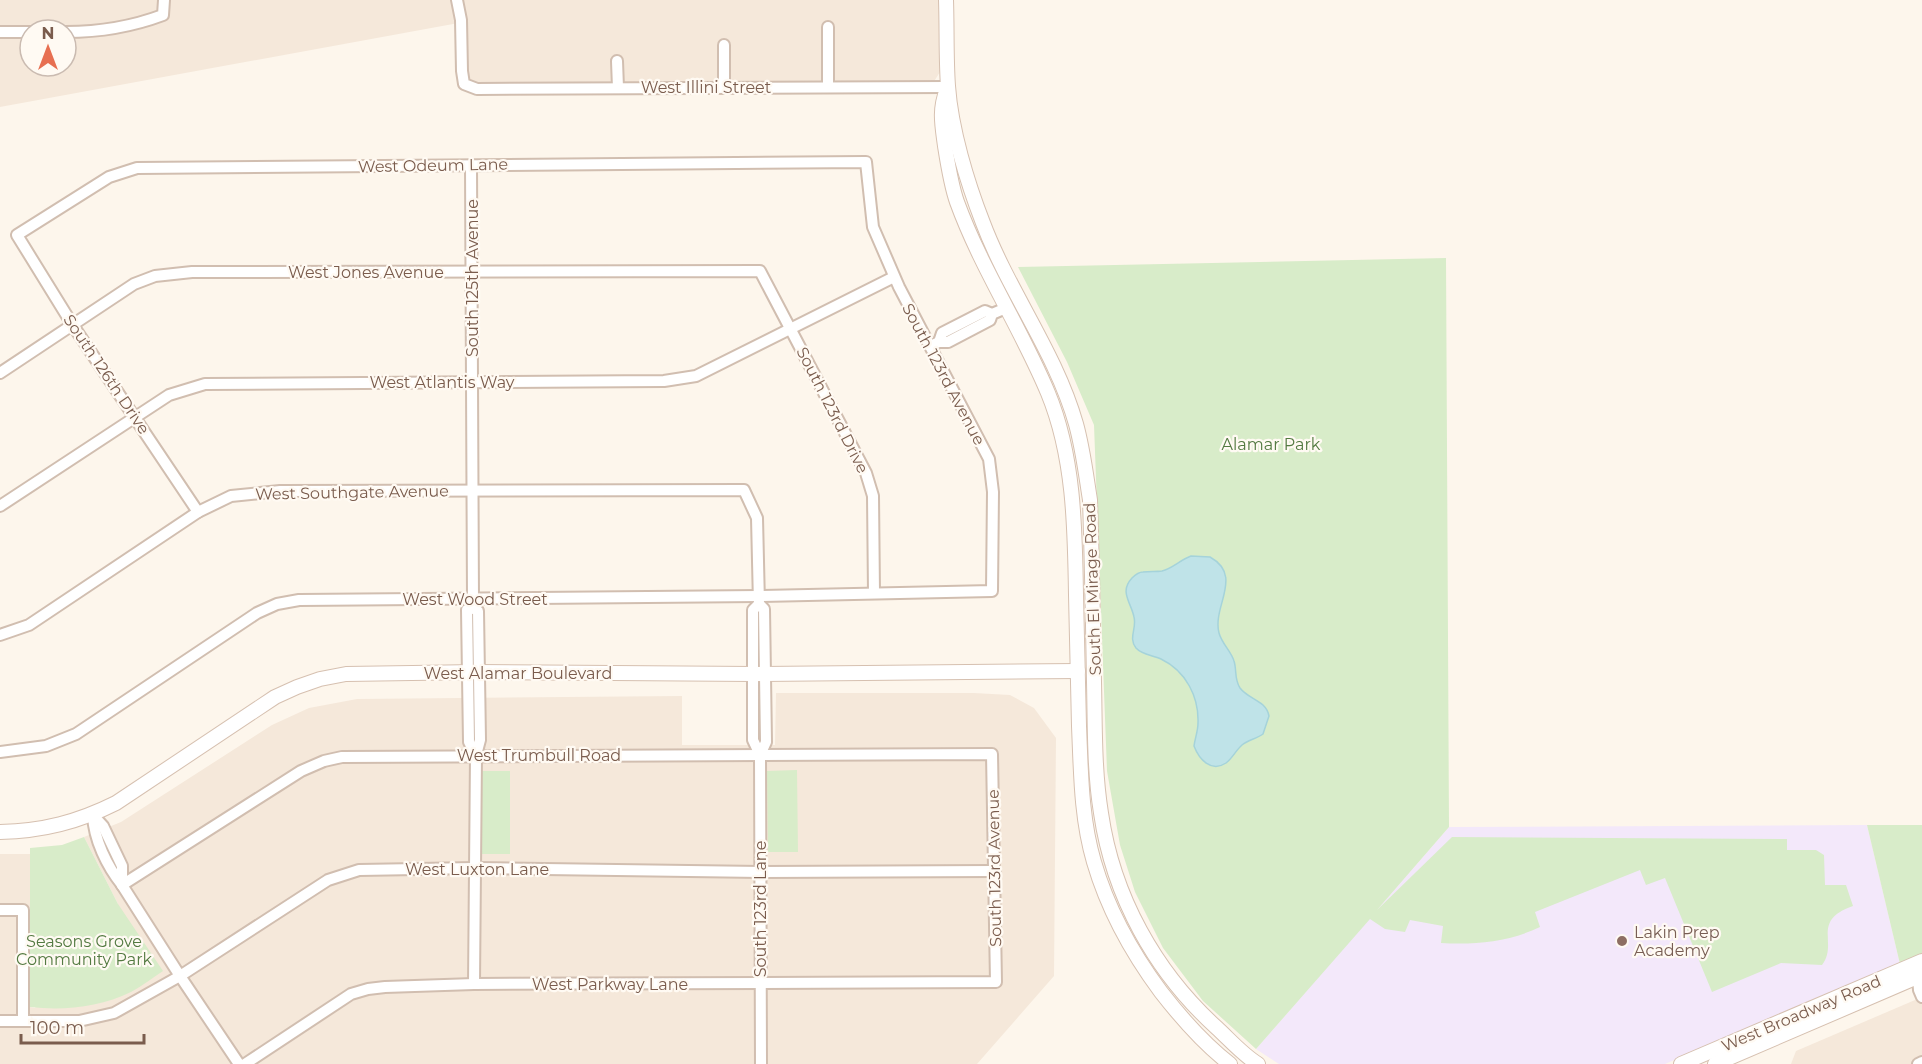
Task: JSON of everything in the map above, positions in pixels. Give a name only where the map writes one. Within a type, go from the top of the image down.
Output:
[{"type":"main road","name":"South El Mirage Road","points":[[946,0],[948,87],[965,170],[999,262],[1062,387],[1076,423],[1085,463],[1090,500],[1095,734],[1101,812],[1107,846],[1121,890],[1140,930],[1160,964],[1198,1011],[1258,1064]]},
{"type":"main road","name":"South El Mirage Road","points":[[948,87],[942,105],[942,124],[957,202],[1048,394],[1066,454],[1073,505],[1081,795],[1094,860],[1104,892],[1125,937],[1145,970],[1183,1020],[1230,1064]]},
{"type":"main road","name":"West Alamar Boulevard","points":[[0,832],[53,827],[93,815],[116,803],[275,697],[320,679],[346,674],[1078,671]]},
{"type":"main road","name":"West Broadway Road","points":[[1714,1064],[1919,972]]},
{"type":"main road","name":"West Broadway Road","points":[[1681,1064],[1731,1055]]},
{"type":"street","points":[[78,32],[110,31],[163,15],[164,0]]},
{"type":"street","name":"West Illini Street","points":[[457,0],[464,84],[477,89],[948,87]]},
{"type":"street","points":[[828,27],[828,87]]},
{"type":"street","points":[[0,32],[18,32]]},
{"type":"street","points":[[724,45],[724,87]]},
{"type":"street","points":[[617,61],[618,88]]},
{"type":"street","name":"West Odeum Lane","points":[[17,235],[109,177],[137,168],[866,162]]},
{"type":"street","name":"South 123rd Avenue","points":[[866,162],[873,227],[894,277],[934,344],[989,459],[993,492],[992,591]]},
{"type":"street","name":"South 125th Avenue","points":[[471,165],[472,604],[478,611],[473,673],[480,740],[476,755],[474,984]]},
{"type":"street","name":"South 126th Drive","points":[[17,235],[72,324],[198,512]]},
{"type":"street","name":"West Jones Avenue","points":[[0,373],[134,284],[156,276],[192,272],[760,271]]},
{"type":"street","name":"South 123rd Drive","points":[[760,271],[866,473],[873,496],[874,593]]},
{"type":"street","name":"West Atlantis Way","points":[[0,506],[135,415],[169,395],[205,384],[684,379],[696,376],[894,277]]},
{"type":"street","points":[[934,344],[942,333],[985,311],[992,314],[1006,308]]},
{"type":"street","name":"West Southgate Avenue","points":[[0,635],[29,625],[198,512],[231,496],[280,491],[744,490]]},
{"type":"street","name":"South 123rd Lane","points":[[744,490],[757,518],[759,600],[764,609],[760,674],[766,742],[760,754],[761,1064]]},
{"type":"street","name":"West Wood Street","points":[[0,752],[46,746],[76,734],[257,613],[277,604],[299,600],[472,604],[759,600],[874,593],[992,591]]},
{"type":"street","name":"South 123rd Avenue","points":[[992,754],[996,982]]},
{"type":"street","name":"West Trumbull Road","points":[[122,885],[301,771],[317,763],[342,757],[992,754]]},
{"type":"street","points":[[93,815],[103,826],[122,866],[122,885],[239,1064]]},
{"type":"street","name":"West Luxton Lane","points":[[0,1022],[79,1021],[99,1018],[126,1007],[180,976],[328,880],[359,870],[476,868],[761,872],[995,870]]},
{"type":"street","points":[[0,910],[23,910],[23,1022]]},
{"type":"street","points":[[1919,972],[1919,990],[1922,997]]},
{"type":"street","name":"West Parkway Lane","points":[[245,1064],[351,994],[368,988],[474,984],[996,982]]},
{"type":"street","points":[[1918,1064],[1922,1062]]},
{"type":"shaded area","points":[[0,0],[939,0],[940,72],[933,83],[480,84],[472,82],[466,76],[464,22],[0,107]]},
{"type":"shaded area","points":[[776,693],[1010,695],[1034,708],[1056,738],[1054,976],[977,1064],[0,1064],[0,854],[30,854],[30,1007],[35,1008],[118,904],[84,837],[121,822],[272,725],[309,708],[357,699],[682,696],[682,745],[775,745]]},
{"type":"shaded area","name":"Lakin Prep Academy","points":[[1867,825],[1900,964],[1665,1064],[1279,1064],[1256,1049],[1449,827]]},
{"type":"shaded area","points":[[1922,997],[1922,1064],[1791,1064],[1796,1051]]},
{"type":"green space","name":"Alamar Park","points":[[1446,258],[1449,827],[1377,910],[1452,837],[1787,839],[1787,850],[1816,850],[1824,855],[1825,885],[1846,885],[1853,906],[1832,918],[1829,925],[1828,949],[1822,965],[1781,963],[1712,992],[1665,878],[1646,885],[1640,870],[1535,912],[1540,927],[1504,939],[1479,943],[1441,943],[1443,926],[1410,920],[1405,932],[1385,929],[1370,919],[1256,1049],[1203,1001],[1163,948],[1135,892],[1120,845],[1107,771],[1094,425],[1067,362],[1018,267]]},
{"type":"green space","points":[[797,770],[798,852],[768,852],[767,771]]},
{"type":"green space","points":[[481,771],[510,771],[510,854],[482,854]]},
{"type":"green space","points":[[1867,825],[1922,825],[1922,954],[1900,964]]},
{"type":"green space","name":"Seasons Grove Community Park","points":[[84,837],[118,904],[163,971],[131,992],[107,1001],[82,1007],[30,1007],[30,848],[62,845]]},
{"type":"water","points":[[1191,556],[1210,557],[1220,565],[1225,573],[1225,592],[1219,612],[1219,633],[1233,657],[1240,688],[1261,703],[1269,716],[1263,734],[1242,745],[1221,766],[1206,763],[1194,746],[1198,713],[1193,694],[1184,678],[1170,664],[1136,648],[1133,640],[1135,621],[1126,593],[1128,583],[1137,574],[1162,571]]},
{"type":"place","name":"Lakin Prep Academy","points":[[1622,941]]}]
